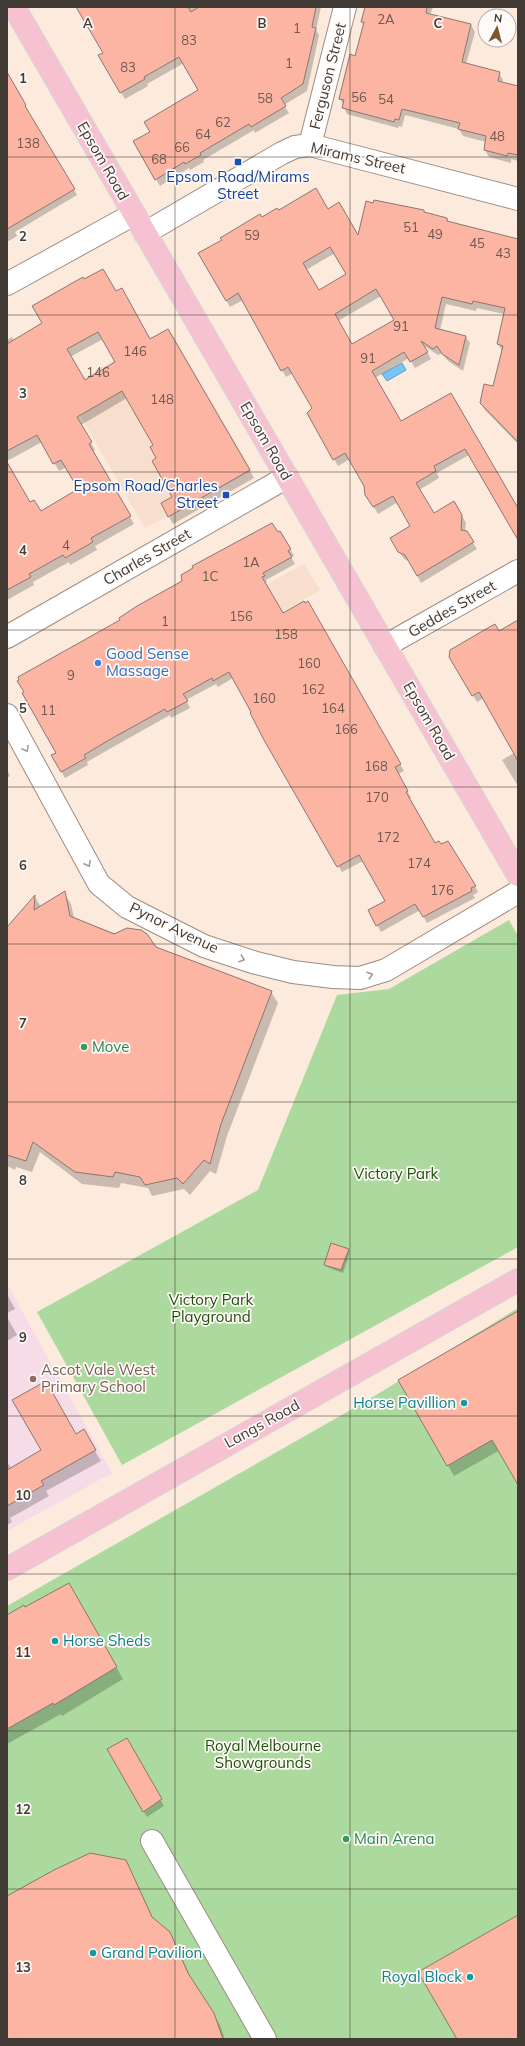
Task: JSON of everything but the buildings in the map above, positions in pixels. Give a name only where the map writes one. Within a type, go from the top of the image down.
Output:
[{"type":"main road","name":"Epsom Road","points":[[14,7],[518,874]]},
{"type":"main road","name":"Langs Road","points":[[7,1569],[518,1280]]},
{"type":"street","name":"Ferguson Street","points":[[310,145],[345,7]]},
{"type":"street","name":"Mirams Street","points":[[145,233],[282,153],[295,147],[310,145],[518,198]]},
{"type":"street","points":[[7,284],[134,214]]},
{"type":"street","name":"Charles Street","points":[[7,636],[287,477]]},
{"type":"street","name":"Geddes Street","points":[[385,646],[518,571]]},
{"type":"street","name":"Pynor Avenue","points":[[7,716],[99,884],[127,907],[204,946],[256,963],[293,972],[333,977],[360,978],[386,970],[518,892]]},
{"type":"street","points":[[152,1840],[265,2039]]},
{"type":"shaded area","points":[[169,328],[252,471],[145,528],[65,389]]},
{"type":"shaded area","points":[[304,564],[320,590],[215,650],[198,622]]},
{"type":"shaded area","name":"Ascot Vale West Primary School","points":[[7,1284],[112,1473],[7,1531]]},
{"type":"green space","name":"Victory Park","points":[[509,920],[518,936],[518,1247],[122,1465],[37,1312],[258,1190],[337,995],[389,989]]},
{"type":"green space","name":"Royal Melbourne Showgrounds","points":[[518,1308],[518,2039],[7,2039],[7,1606],[368,1400]]},
{"type":"water","points":[[402,363],[406,370],[387,381],[382,374]]},
{"type":"place","name":"Epsom Road/Mirams Street","points":[[238,162]]},
{"type":"place","name":"Epsom Road/Charles Street","points":[[226,495]]},
{"type":"place","name":"Good Sense Massage","points":[[98,663]]},
{"type":"place","name":"Move","points":[[84,1047]]},
{"type":"place","name":"Ascot Vale West Primary School","points":[[33,1379]]},
{"type":"place","name":"Horse Pavillion","points":[[464,1403]]},
{"type":"place","name":"Horse Sheds","points":[[55,1641]]},
{"type":"place","name":"Main Arena","points":[[346,1839]]},
{"type":"place","name":"Grand Pavilion","points":[[93,1953]]},
{"type":"place","name":"Royal Block","points":[[470,1977]]},
{"type":"park label","name":"Victory Park Playground","points":[[211,1308]]}]
